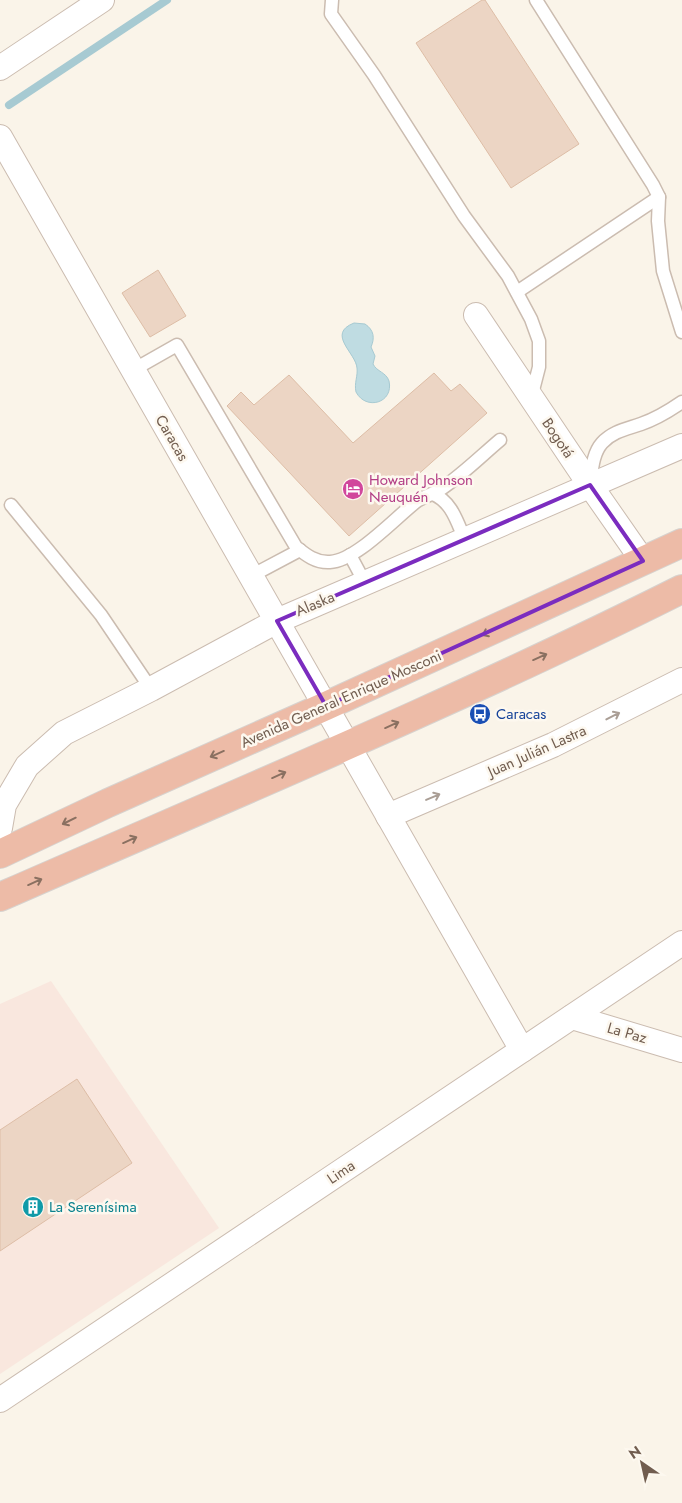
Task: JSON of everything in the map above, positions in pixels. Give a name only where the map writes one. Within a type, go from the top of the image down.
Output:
[{"type":"highway","name":"Avenida General Enrique Mosconi","points":[[0,854],[108,802],[326,706],[682,543]]},
{"type":"highway","points":[[0,897],[348,745],[574,642],[682,589]]},
{"type":"street","points":[[0,68],[102,0]]},
{"type":"street","name":"Caracas","points":[[0,137],[522,1050]]},
{"type":"street","name":"Bogotá","points":[[476,315],[590,486],[643,561]]},
{"type":"street","name":"Alaska","points":[[0,828],[4,805],[27,766],[64,733],[151,689],[277,621],[682,446]]},
{"type":"street","name":"Juan Julián Lastra","points":[[388,816],[553,745],[682,680]]},
{"type":"street","name":"Lima","points":[[0,1400],[682,943]]},
{"type":"street","name":"La Paz","points":[[572,1017],[682,1050]]},
{"type":"lane","points":[[332,0],[331,14],[374,75],[464,216],[508,276],[531,319],[539,341],[539,367],[531,398]]},
{"type":"lane","points":[[536,0],[653,184],[658,197],[662,270],[682,332]]},
{"type":"lane","points":[[517,292],[658,197]]},
{"type":"lane","points":[[133,370],[177,345],[291,538],[305,555],[315,560],[330,562],[344,559],[359,549],[418,500],[441,489],[500,440]]},
{"type":"lane","points":[[590,486],[593,461],[602,443],[620,430],[658,417],[682,402]]},
{"type":"lane","points":[[433,494],[441,497],[446,502],[465,540]]},
{"type":"lane","points":[[11,505],[102,615],[151,689]]},
{"type":"lane","points":[[251,576],[300,550]]},
{"type":"lane","points":[[350,555],[365,583]]},
{"type":"highlighted area","points":[[590,485],[643,561],[326,706],[277,621]]},
{"type":"shaded area","points":[[51,981],[219,1228],[0,1374],[0,1004]]},
{"type":"water","points":[[354,323],[365,324],[372,332],[373,340],[371,347],[375,356],[373,364],[389,381],[387,395],[378,402],[366,401],[360,398],[356,392],[357,368],[342,338],[346,327]]},
{"type":"building","points":[[482,0],[485,0],[579,144],[511,188],[416,43]]},
{"type":"building","points":[[158,270],[186,316],[150,337],[122,293]]},
{"type":"building","name":"Howard Johnson Neuquén","points":[[434,373],[451,391],[460,384],[487,413],[349,536],[227,406],[241,392],[254,405],[289,375],[353,443]]},
{"type":"building","name":"La Serenísima","points":[[77,1079],[132,1163],[0,1251],[0,1130]]},
{"type":"waterway","points":[[9,105],[167,0]]},
{"type":"place","name":"Howard Johnson Neuquén","points":[[353,489]]},
{"type":"place","name":"Caracas","points":[[480,714]]},
{"type":"place","name":"La Serenísima","points":[[33,1207]]}]
